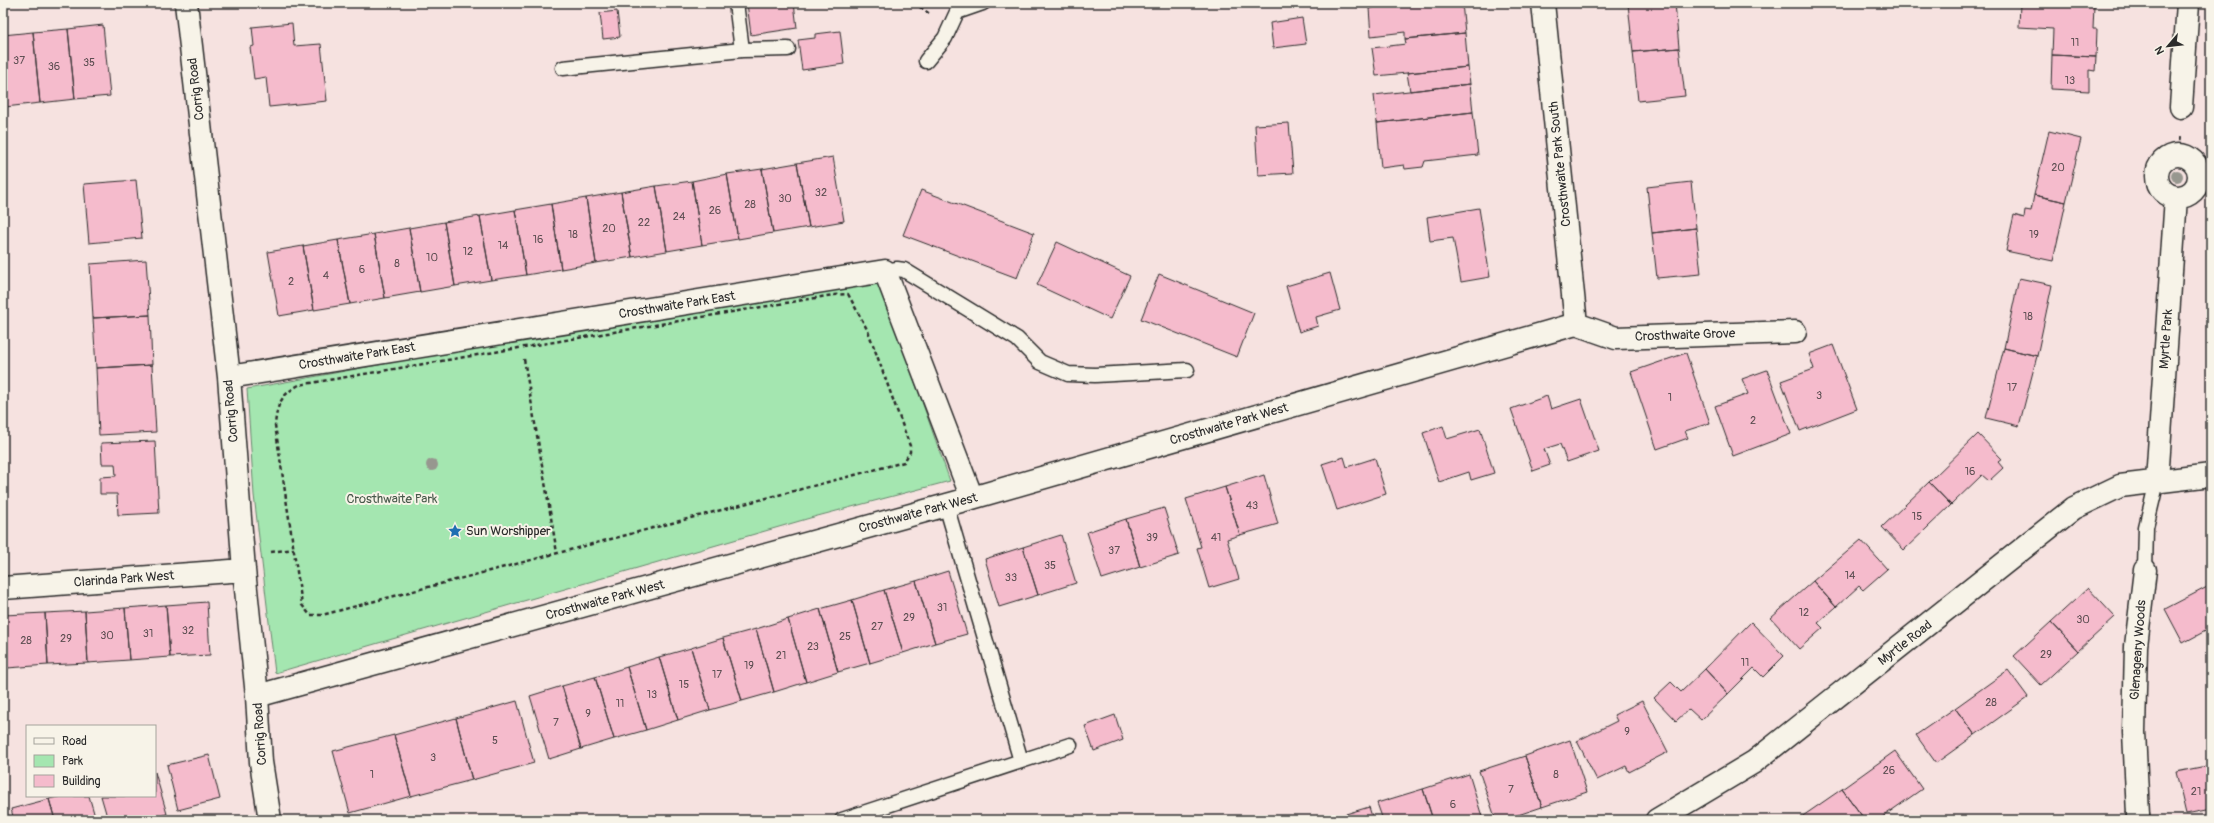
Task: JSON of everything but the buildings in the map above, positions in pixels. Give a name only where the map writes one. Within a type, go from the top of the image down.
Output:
[{"type":"street","name":"Corrig Road","points":[[186,3],[229,377],[244,570],[257,696],[261,762],[270,820]]},
{"type":"street","name":"Crosthwaite Park South","points":[[1543,3],[1576,324]]},
{"type":"street","points":[[2181,107],[2188,3]]},
{"type":"street","points":[[2178,155],[2186,157],[2194,163],[2198,170],[2199,179],[2191,193],[2176,198],[2166,194],[2162,190],[2159,186],[2157,175],[2160,165],[2168,158],[2178,155]]},
{"type":"street","name":"Myrtle Park","points":[[2157,481],[2176,198]]},
{"type":"street","name":"Crosthwaite Park East","points":[[229,377],[885,271]]},
{"type":"street","points":[[885,271],[972,498]]},
{"type":"street","name":"Crosthwaite Grove","points":[[1576,324],[1616,338],[1795,332]]},
{"type":"street","name":"Crosthwaite Park West","points":[[257,696],[972,498],[1576,324]]},
{"type":"street","name":"Myrtle Road","points":[[1657,820],[1754,762],[2074,508],[2120,486],[2211,476]]},
{"type":"street","name":"Clarinda Park West","points":[[3,588],[244,570]]},
{"type":"street","name":"Glenageary Woods","points":[[2138,817],[2134,732],[2136,662],[2145,570]]},
{"type":"lane","points":[[736,3],[742,50]]},
{"type":"lane","points":[[926,61],[945,38],[957,12],[983,3]]},
{"type":"lane","points":[[563,68],[742,50],[788,49]]},
{"type":"lane","points":[[885,271],[897,269],[904,270],[1017,340],[1040,362],[1068,374],[1095,375],[1187,370]]},
{"type":"lane","name":"Glenageary Woods","points":[[2145,570],[2146,527],[2157,481]]},
{"type":"lane","points":[[946,505],[1021,761]]},
{"type":"lane","points":[[842,820],[1070,745]]},
{"type":"path","points":[[2178,155],[2180,132]]},
{"type":"path","points":[[848,294],[868,331],[910,446],[910,452],[904,462],[322,615],[310,615],[302,604],[275,425],[277,409],[286,392],[299,385],[522,347],[833,295],[848,294]]},
{"type":"path","points":[[522,347],[557,553]]},
{"type":"green space","name":"Crosthwaite Park","points":[[880,283],[950,481],[810,518],[275,673],[254,495],[247,389],[509,341]]},
{"type":"place","name":"Sun Worshipper","points":[[455,531]]}]
